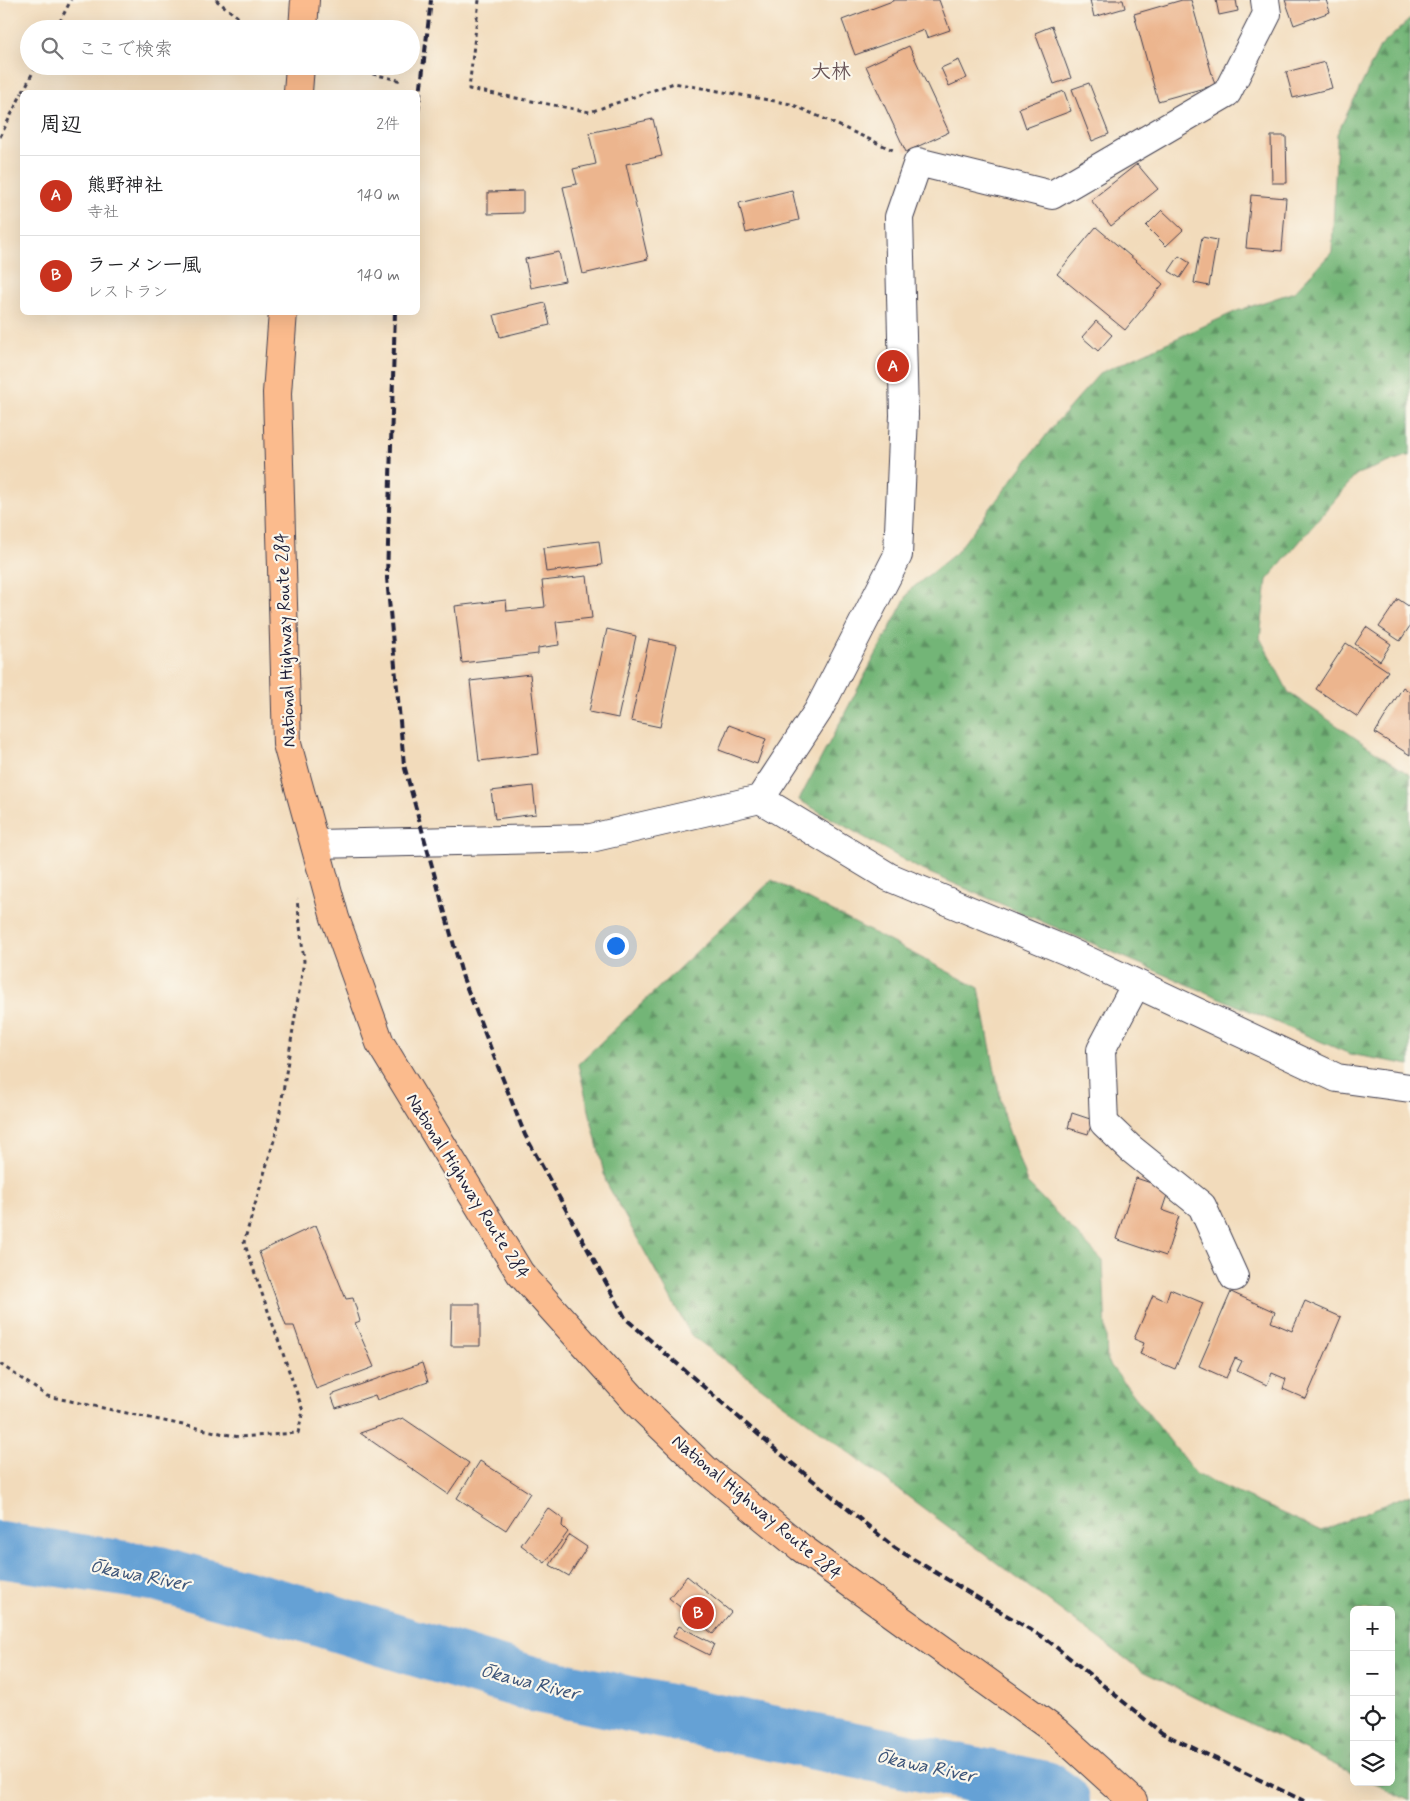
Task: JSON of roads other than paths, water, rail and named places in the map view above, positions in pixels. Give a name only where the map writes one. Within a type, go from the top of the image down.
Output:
[{"type":"highway","points":[[304,20],[305,0]]},
{"type":"highway","points":[[298,90],[299,75]]},
{"type":"highway","name":"National Highway Route 284","points":[[283,315],[277,393],[287,744],[335,918],[380,1043],[520,1273],[638,1404],[705,1469],[800,1547],[1057,1732],[1133,1801]]},
{"type":"street","points":[[315,844],[591,838],[760,799],[818,711],[898,555],[904,415],[899,217],[918,162],[1052,195],[1227,93],[1267,14],[1265,0]]},
{"type":"street","points":[[760,799],[889,877],[1067,952],[1337,1078],[1410,1088]]},
{"type":"street","points":[[1136,984],[1101,1050],[1104,1123],[1130,1148],[1202,1206],[1234,1278]]},
{"type":"waterway","name":"Ōkawa River","points":[[0,1550],[159,1574],[301,1613],[532,1684],[1045,1789],[1062,1801]]},
{"type":"railway","points":[[420,95],[431,0]]},
{"type":"railway","points":[[395,315],[387,578],[404,765],[463,978],[525,1135],[626,1319],[776,1450],[895,1548],[1046,1639],[1162,1733],[1304,1801]]},
{"type":"place","name":"熊野神社","points":[[893,366]]},
{"type":"place","name":"ラーメン一風","points":[[698,1613]]},
{"type":"district","name":"大林","points":[[831,71]]}]
